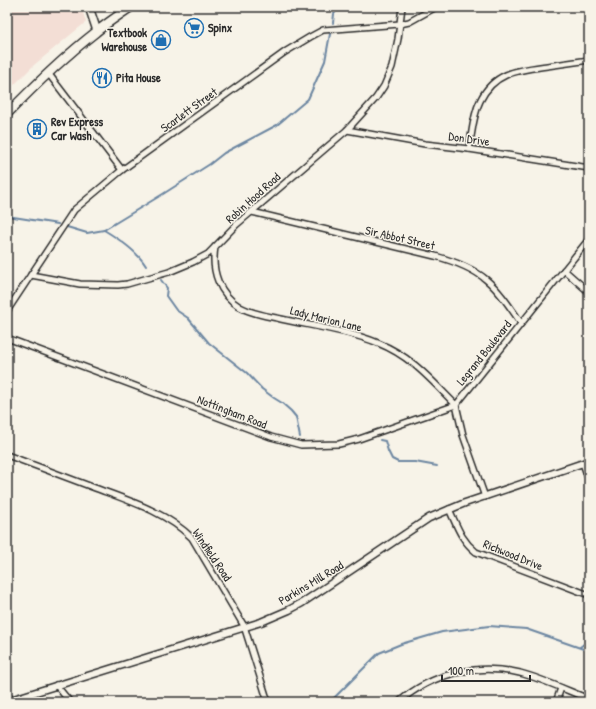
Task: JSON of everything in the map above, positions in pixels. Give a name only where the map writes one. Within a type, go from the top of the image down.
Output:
[{"type":"main road","points":[[89,7],[97,31]]},
{"type":"main road","points":[[7,114],[48,73],[97,31],[131,7]]},
{"type":"street","name":"Robin Hood Road","points":[[31,275],[80,284],[127,284],[169,272],[203,258],[236,225],[347,130],[367,109],[384,86],[395,54],[402,7]]},
{"type":"street","name":"Scarlett Street","points":[[7,311],[74,210],[122,170],[286,52],[318,32],[400,24],[416,18],[436,7]]},
{"type":"street","points":[[470,149],[479,102],[495,81],[517,70],[589,60]]},
{"type":"street","points":[[48,73],[122,170]]},
{"type":"street","name":"Don Drive","points":[[347,130],[425,144],[470,149],[589,168]]},
{"type":"street","name":"Sir Abbot Street","points":[[252,212],[435,256],[463,265],[481,275],[492,284],[503,296],[521,323]]},
{"type":"street","name":"Legrand Boulevard","points":[[456,405],[589,239]]},
{"type":"street","name":"Lady Marion Lane","points":[[215,247],[214,265],[220,286],[229,298],[241,308],[356,337],[384,346],[414,363],[456,405]]},
{"type":"street","points":[[564,270],[589,292]]},
{"type":"street","name":"Nottingham Road","points":[[7,338],[271,437],[301,445],[326,445],[359,439],[456,405]]},
{"type":"street","points":[[456,405],[463,435],[485,496]]},
{"type":"street","name":"Windfield Road","points":[[7,455],[154,511],[176,524],[192,538],[238,613],[244,626],[268,702]]},
{"type":"street","points":[[586,462],[589,481]]},
{"type":"street","name":"Parkins Mill Road","points":[[7,701],[244,626],[261,622],[302,603],[429,518],[485,496],[586,462]]},
{"type":"street","name":"Richwood Drive","points":[[449,509],[462,539],[476,552],[589,595]]},
{"type":"street","points":[[399,702],[425,684],[463,671],[481,669],[500,669],[521,673],[589,699]]},
{"type":"street","points":[[56,685],[70,702]]},
{"type":"street","points":[[556,702],[561,688]]},
{"type":"shaded area","points":[[7,7],[81,7],[86,22],[34,65],[7,92]]},
{"type":"waterway","points":[[333,23],[334,14],[339,7]]},
{"type":"waterway","points":[[67,227],[87,233],[104,230],[210,164],[224,153],[277,125],[308,99],[325,61],[330,34]]},
{"type":"waterway","points":[[7,216],[58,224]]},
{"type":"waterway","points":[[104,230],[133,250],[146,266]]},
{"type":"waterway","points":[[161,280],[167,288],[166,296],[176,310],[188,318],[209,343],[247,373],[262,389],[291,411],[296,417],[300,437]]},
{"type":"waterway","points":[[380,440],[385,441],[392,459],[398,462],[415,462],[437,466]]},
{"type":"waterway","points":[[330,702],[379,653],[401,644],[442,632],[489,626],[526,629],[589,651]]},
{"type":"waterway","points":[[580,647],[589,640]]},
{"type":"place","name":"Spinx","points":[[194,28]]},
{"type":"place","name":"Textbook Warehouse","points":[[161,40]]},
{"type":"place","name":"Pita House","points":[[102,78]]},
{"type":"place","name":"Rev Express Car Wash","points":[[37,129]]}]
